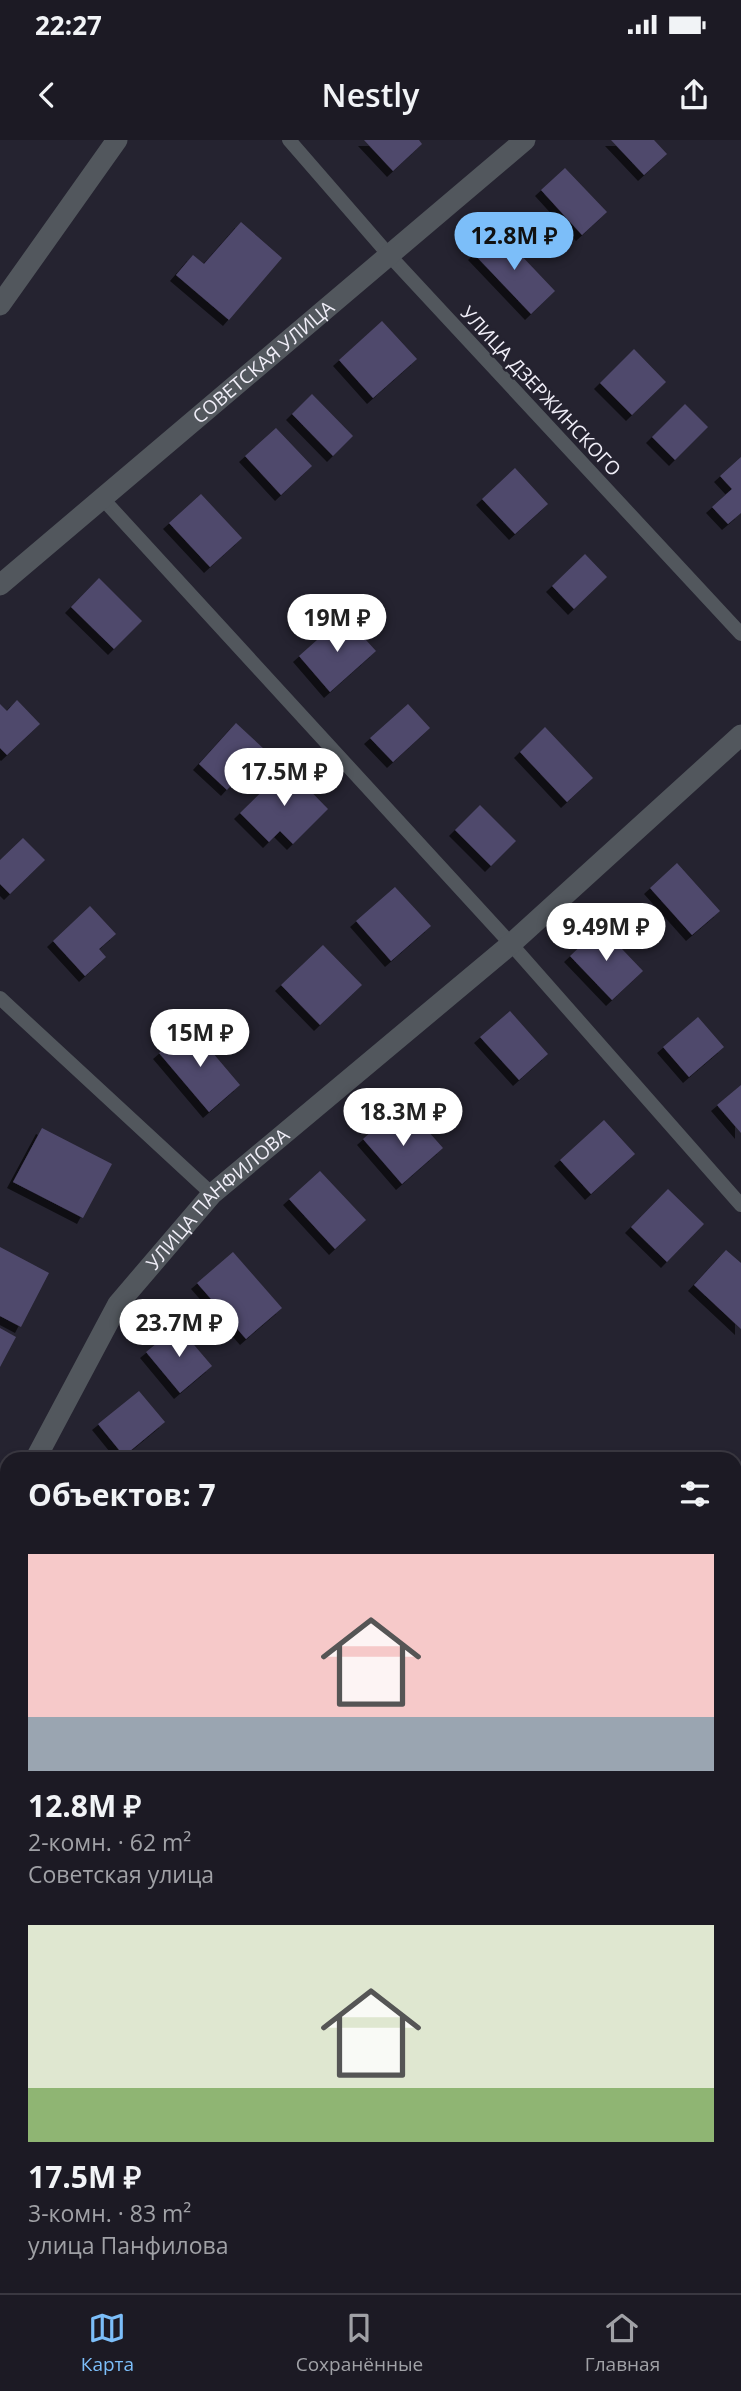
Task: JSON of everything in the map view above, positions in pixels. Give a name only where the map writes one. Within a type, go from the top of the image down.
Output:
[{"type":"street","points":[[0,304],[117,140]]},
{"type":"street","name":"СОВЕТСКАЯ УЛИЦА","points":[[0,585],[525,140]]},
{"type":"street","name":"УЛИЦА ПАНФИЛОВА","points":[[39,1452],[118,1304],[212,1194],[511,944],[741,735]]},
{"type":"lane","name":"УЛИЦА ДЗЕРЖИНСКОГО","points":[[289,140],[388,255],[741,634]]},
{"type":"lane","points":[[102,498],[511,944],[741,1205]]},
{"type":"lane","points":[[0,998],[212,1194]]},
{"type":"building","points":[[364,140],[419,140],[422,144],[393,171]]},
{"type":"building","points":[[611,140],[654,140],[667,154],[644,175]]},
{"type":"building","points":[[565,168],[607,212],[582,235],[541,190]]},
{"type":"building","points":[[241,222],[282,258],[229,320],[176,275],[193,255],[204,264]]},
{"type":"building","points":[[498,231],[555,291],[531,314],[474,254]]},
{"type":"building","points":[[382,321],[417,359],[373,398],[339,360]]},
{"type":"building","points":[[634,349],[666,382],[632,415],[600,383]]},
{"type":"building","points":[[312,394],[353,436],[333,456],[292,414]]},
{"type":"building","points":[[685,404],[708,427],[675,460],[652,437]]},
{"type":"building","points":[[276,428],[312,466],[281,495],[245,456]]},
{"type":"building","points":[[741,457],[741,513],[728,524],[712,507],[732,489],[720,476]]},
{"type":"building","points":[[515,468],[548,504],[515,534],[482,499]]},
{"type":"building","points":[[201,494],[242,538],[210,567],[169,523]]},
{"type":"building","points":[[585,554],[607,577],[574,609],[552,586]]},
{"type":"building","points":[[99,578],[142,621],[114,649],[71,607]]},
{"type":"building","points":[[344,616],[376,651],[330,692],[299,656]]},
{"type":"building","points":[[17,700],[40,724],[7,755],[0,748],[0,704],[7,711]]},
{"type":"building","points":[[408,704],[430,728],[393,762],[370,738]]},
{"type":"building","points":[[236,723],[264,749],[227,790],[199,764]]},
{"type":"building","points":[[545,727],[593,778],[567,802],[520,752]]},
{"type":"building","points":[[287,767],[328,809],[293,844],[280,831],[269,842],[240,813]]},
{"type":"building","points":[[480,805],[516,841],[491,866],[455,830]]},
{"type":"building","points":[[23,838],[45,860],[10,894],[0,884],[0,860]]},
{"type":"building","points":[[677,863],[720,911],[692,935],[650,888]]},
{"type":"building","points":[[395,887],[431,926],[391,961],[356,921]]},
{"type":"building","points":[[90,906],[116,934],[99,949],[106,957],[85,976],[53,941]]},
{"type":"building","points":[[601,927],[643,971],[612,1000],[570,956]]},
{"type":"building","points":[[323,945],[362,985],[320,1025],[281,985]]},
{"type":"building","points":[[510,1011],[548,1054],[519,1080],[480,1037]]},
{"type":"building","points":[[698,1017],[724,1047],[689,1077],[663,1047]]},
{"type":"building","points":[[190,1026],[240,1085],[209,1112],[159,1053]]},
{"type":"building","points":[[741,1085],[741,1133],[717,1105]]},
{"type":"building","points":[[390,1115],[406,1134],[420,1122],[443,1148],[402,1184],[363,1139]]},
{"type":"building","points":[[604,1120],[635,1154],[591,1194],[560,1160]]},
{"type":"building","points":[[42,1128],[112,1164],[83,1218],[13,1182]]},
{"type":"building","points":[[320,1171],[366,1220],[335,1249],[289,1199]]},
{"type":"building","points":[[668,1189],[704,1224],[667,1262],[631,1227]]},
{"type":"building","points":[[0,1247],[49,1273],[21,1327],[0,1316]]},
{"type":"building","points":[[726,1250],[741,1263],[741,1329],[694,1285]]},
{"type":"building","points":[[233,1252],[282,1308],[246,1339],[197,1283]]},
{"type":"building","points":[[178,1326],[212,1366],[180,1393],[146,1352]]},
{"type":"building","points":[[0,1328],[16,1337],[0,1367]]},
{"type":"building","points":[[139,1391],[165,1422],[129,1452],[121,1452],[98,1424]]}]
